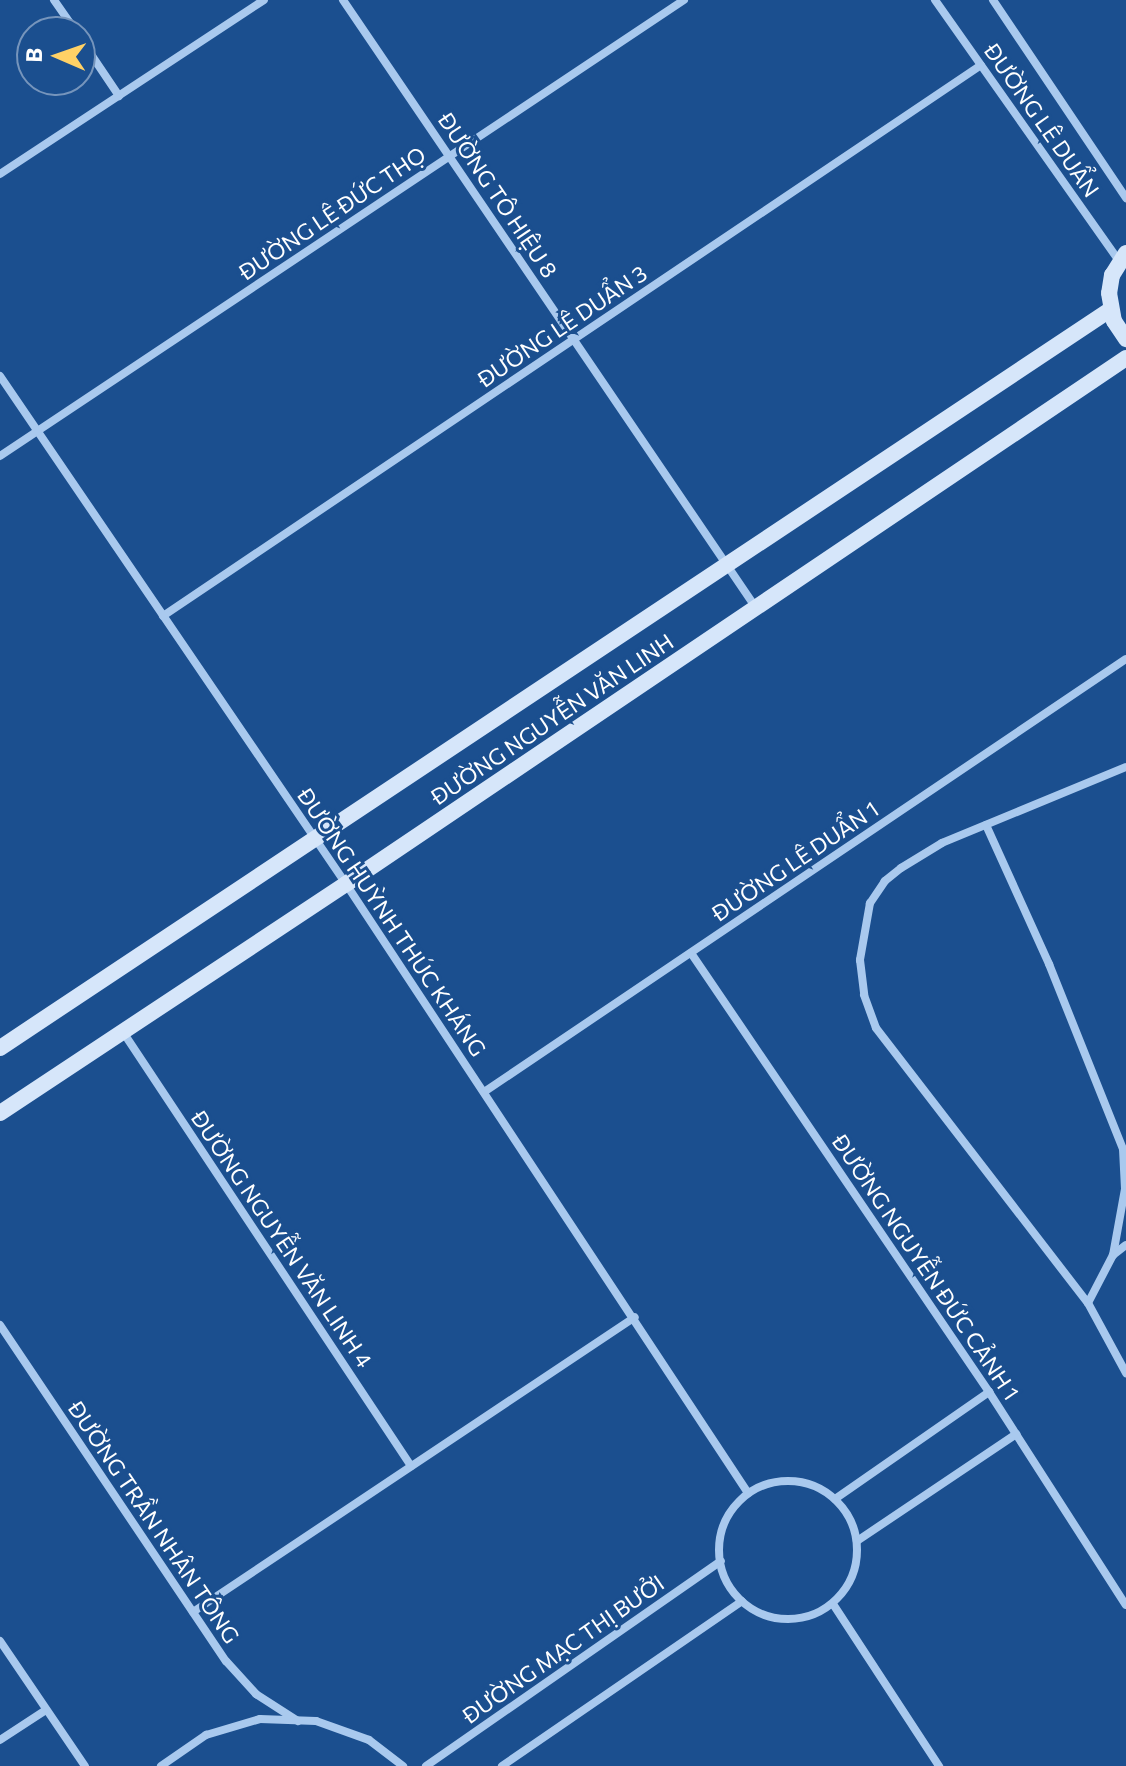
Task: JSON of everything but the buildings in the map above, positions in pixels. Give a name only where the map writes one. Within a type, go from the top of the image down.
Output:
[{"type":"street","points":[[0,174],[264,0]]},
{"type":"street","name":"ĐƯỜNG TÔ HIỆU 8","points":[[343,0],[757,608]]},
{"type":"street","name":"ĐƯỜNG LÊ ĐỨC THỌ","points":[[0,456],[684,0]]},
{"type":"street","name":"ĐƯỜNG LÊ DUẨN","points":[[935,0],[1123,257]]},
{"type":"street","name":"ĐƯỜNG LÊ DUẨN","points":[[993,0],[1126,198]]},
{"type":"street","points":[[96,62],[119,96]]},
{"type":"street","name":"ĐƯỜNG LÊ DUẨN 3","points":[[163,616],[981,65]]},
{"type":"street","points":[[1123,257],[1112,275],[1110,310],[1126,339]]},
{"type":"street","name":"ĐƯỜNG NGUYỄN VĂN LINH","points":[[0,1048],[1110,310]]},
{"type":"street","name":"ĐƯỜNG NGUYỄN VĂN LINH","points":[[0,1113],[346,884],[1126,358]]},
{"type":"street","name":"ĐƯỜNG HUỲNH THÚC KHÁNG","points":[[0,376],[346,884],[635,1317],[748,1493]]},
{"type":"street","name":"ĐƯỜNG LÊ DUẨN 1","points":[[484,1092],[1126,659]]},
{"type":"street","points":[[1126,767],[942,843],[885,881],[870,903],[862,932],[860,960],[864,995],[876,1028],[909,1075],[1088,1303],[1126,1373]]},
{"type":"street","points":[[986,825],[1049,964],[1099,1095],[1117,1129],[1124,1159],[1125,1189],[1113,1255],[1088,1303]]},
{"type":"street","name":"ĐƯỜNG NGUYỄN ĐỨC CẢNH 1","points":[[691,953],[989,1392],[1126,1605]]},
{"type":"street","name":"ĐƯỜNG NGUYỄN VĂN LINH 4","points":[[123,1032],[411,1466]]},
{"type":"street","points":[[1113,1255],[1126,1245]]},
{"type":"street","points":[[193,1612],[635,1317]]},
{"type":"street","name":"ĐƯỜNG TRẦN NHÂN TÔNG","points":[[0,1325],[226,1661],[256,1694],[298,1721]]},
{"type":"street","points":[[835,1499],[989,1392]]},
{"type":"street","points":[[857,1541],[1016,1434]]},
{"type":"street","points":[[793,1481],[816,1486],[835,1499],[850,1518],[857,1541],[856,1564],[848,1586],[833,1604],[812,1616],[791,1620],[769,1618],[733,1593],[721,1561],[722,1529],[732,1509],[748,1493],[769,1483],[793,1481]]},
{"type":"street","name":"ĐƯỜNG MẠC THỊ BƯỞI","points":[[426,1766],[721,1561]]},
{"type":"street","points":[[502,1766],[742,1601]]},
{"type":"street","points":[[833,1604],[939,1766]]},
{"type":"street","points":[[0,1641],[85,1766]]},
{"type":"street","points":[[0,1740],[46,1710]]},
{"type":"street","points":[[161,1766],[206,1735],[260,1719],[316,1721],[369,1740],[403,1766]]}]
